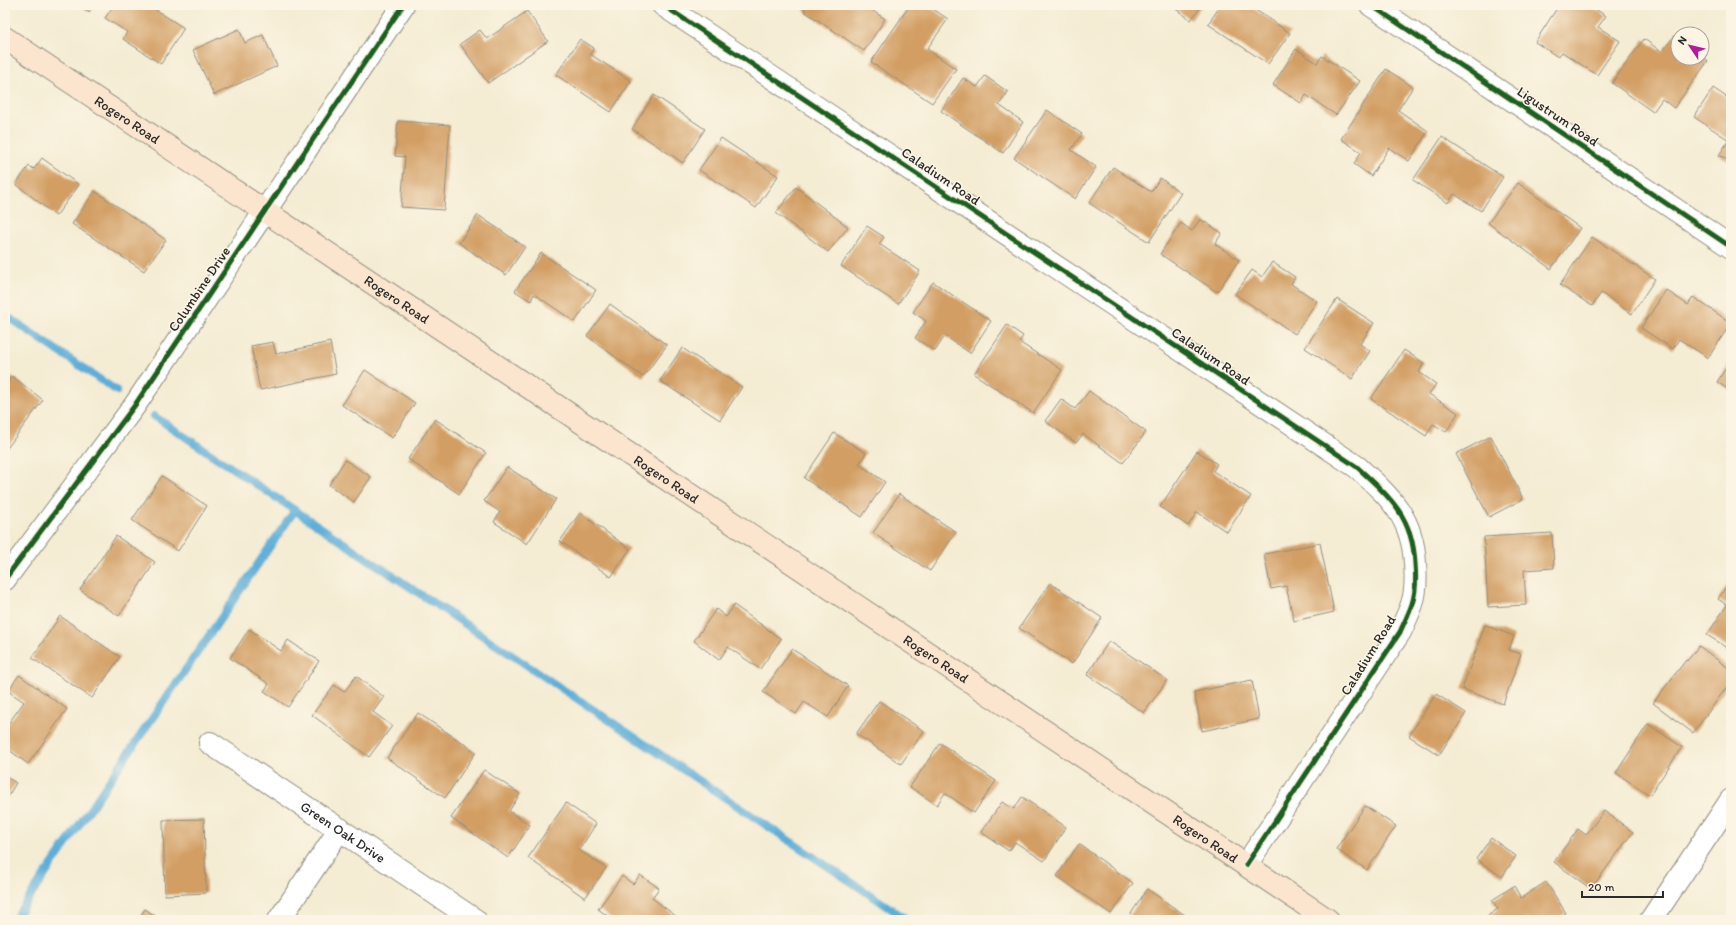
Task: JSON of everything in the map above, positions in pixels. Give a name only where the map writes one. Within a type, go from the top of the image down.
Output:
[{"type":"main road","name":"Rogero Road","points":[[5,38],[1328,920]]},
{"type":"street","name":"Columbine Drive","points":[[7,570],[135,404],[403,5]]},
{"type":"street","name":"Caladium Road","points":[[663,5],[1357,467],[1385,492],[1405,518],[1414,545],[1416,573],[1412,603],[1400,632],[1246,865]]},
{"type":"street","name":"Ligustrum Road","points":[[1371,5],[1731,247]]},
{"type":"street","name":"Green Oak Drive","points":[[210,743],[475,920]]},
{"type":"street","points":[[1651,920],[1731,800]]},
{"type":"street","points":[[279,920],[340,829]]},
{"type":"building","points":[[79,5],[94,5],[89,12]]},
{"type":"building","points":[[114,5],[148,5],[184,28],[161,64],[123,39],[127,32],[105,18]]},
{"type":"building","points":[[807,5],[864,5],[885,19],[864,51],[804,11]]},
{"type":"building","points":[[910,5],[927,5],[948,19],[927,49],[956,69],[932,103],[871,62]]},
{"type":"building","points":[[1170,5],[1202,5],[1191,20]]},
{"type":"building","points":[[1221,5],[1248,5],[1290,33],[1268,64],[1208,24]]},
{"type":"building","points":[[1559,5],[1589,5],[1606,16],[1598,27],[1620,41],[1597,75],[1562,52],[1558,57],[1535,42]]},
{"type":"building","points":[[527,11],[548,41],[488,83],[460,44],[480,30],[487,39]]},
{"type":"building","points":[[239,29],[245,43],[263,35],[277,66],[214,95],[193,50]]},
{"type":"building","points":[[580,39],[594,48],[590,54],[631,81],[611,112],[556,75]]},
{"type":"building","points":[[1644,39],[1662,52],[1670,41],[1670,66],[1704,66],[1674,108],[1662,99],[1653,112],[1612,83]]},
{"type":"building","points":[[1296,49],[1317,63],[1322,56],[1360,81],[1336,115],[1306,95],[1301,103],[1273,85]]},
{"type":"building","points":[[1386,69],[1413,87],[1398,110],[1428,131],[1409,161],[1389,148],[1371,176],[1354,164],[1361,152],[1341,139]]},
{"type":"building","points":[[985,76],[1008,92],[999,105],[1023,122],[1003,153],[941,111],[963,78],[977,87]]},
{"type":"building","points":[[1713,88],[1728,98],[1731,94],[1731,162],[1719,155],[1729,140],[1694,117]]},
{"type":"building","points":[[654,95],[705,129],[683,163],[632,129]]},
{"type":"building","points":[[1047,110],[1082,134],[1071,150],[1096,167],[1075,199],[1014,158]]},
{"type":"building","points":[[398,121],[450,125],[444,210],[401,207],[405,157],[395,156]]},
{"type":"building","points":[[5,130],[10,133],[5,141]]},
{"type":"building","points":[[1442,137],[1503,177],[1481,211],[1454,194],[1448,203],[1413,180]]},
{"type":"building","points":[[721,138],[778,176],[756,208],[699,170]]},
{"type":"building","points":[[42,158],[79,185],[56,216],[16,184],[29,166],[34,169]]},
{"type":"building","points":[[1113,167],[1151,192],[1160,178],[1181,193],[1149,242],[1089,203]]},
{"type":"building","points":[[1518,183],[1580,228],[1551,269],[1488,223]]},
{"type":"building","points":[[796,187],[848,227],[828,252],[776,213]]},
{"type":"building","points":[[95,191],[166,240],[144,271],[72,224]]},
{"type":"building","points":[[478,215],[525,247],[506,275],[459,243]]},
{"type":"building","points":[[1200,219],[1222,233],[1215,244],[1239,260],[1217,292],[1160,254],[1181,223],[1192,231]]},
{"type":"building","points":[[867,226],[884,237],[879,244],[920,271],[898,304],[841,266]]},
{"type":"building","points":[[1592,237],[1655,279],[1632,314],[1601,293],[1592,306],[1560,285]]},
{"type":"building","points":[[541,253],[596,290],[575,322],[534,294],[531,301],[515,291]]},
{"type":"building","points":[[1272,262],[1295,277],[1291,284],[1317,301],[1295,334],[1235,294],[1252,270],[1262,277]]},
{"type":"building","points":[[933,282],[991,321],[970,353],[945,336],[935,351],[915,338],[926,321],[913,312]]},
{"type":"building","points":[[1666,290],[1688,305],[1693,297],[1731,323],[1708,358],[1679,339],[1673,349],[1641,328]]},
{"type":"building","points":[[1337,299],[1374,323],[1360,344],[1370,351],[1352,379],[1305,348]]},
{"type":"building","points":[[610,304],[667,345],[643,377],[587,336]]},
{"type":"building","points":[[1007,325],[1023,336],[1019,342],[1062,370],[1033,413],[974,374]]},
{"type":"building","points":[[273,342],[276,354],[330,342],[336,374],[260,390],[251,346]]},
{"type":"building","points":[[682,348],[742,387],[720,420],[660,381]]},
{"type":"building","points":[[1404,350],[1424,363],[1419,372],[1436,384],[1429,394],[1458,413],[1446,432],[1433,424],[1426,436],[1371,399]]},
{"type":"building","points":[[1731,360],[1731,391],[1717,382]]},
{"type":"building","points":[[365,370],[415,403],[392,438],[342,405]]},
{"type":"building","points":[[12,376],[43,400],[5,451],[5,386]]},
{"type":"building","points":[[1089,391],[1146,432],[1123,463],[1083,434],[1076,443],[1045,421],[1061,399],[1075,409]]},
{"type":"building","points":[[435,419],[486,453],[459,494],[408,459]]},
{"type":"building","points":[[834,433],[866,453],[859,464],[885,482],[862,517],[804,478]]},
{"type":"building","points":[[1491,436],[1523,499],[1489,517],[1456,454]]},
{"type":"building","points":[[1197,451],[1217,464],[1213,471],[1251,496],[1227,532],[1197,512],[1188,526],[1160,507]]},
{"type":"building","points":[[345,460],[371,477],[354,502],[329,485]]},
{"type":"building","points":[[507,467],[556,499],[527,544],[494,522],[500,512],[484,501]]},
{"type":"building","points":[[162,476],[207,506],[178,551],[132,520]]},
{"type":"building","points":[[899,494],[956,532],[930,571],[873,533]]},
{"type":"building","points":[[580,513],[630,549],[611,577],[560,541]]},
{"type":"building","points":[[1552,533],[1554,568],[1524,570],[1526,605],[1488,607],[1484,537]]},
{"type":"building","points":[[116,536],[155,562],[119,616],[80,590]]},
{"type":"building","points":[[1320,543],[1334,612],[1294,621],[1286,586],[1271,589],[1264,554]]},
{"type":"building","points":[[1731,579],[1731,650],[1707,635],[1727,605],[1718,599]]},
{"type":"building","points":[[1050,583],[1102,618],[1072,664],[1019,628]]},
{"type":"building","points":[[734,605],[781,639],[760,669],[728,647],[719,660],[694,641],[716,609],[726,617]]},
{"type":"building","points":[[60,616],[120,657],[92,698],[32,658]]},
{"type":"building","points":[[1485,625],[1514,636],[1509,650],[1521,654],[1503,704],[1462,689]]},
{"type":"building","points":[[249,629],[281,651],[288,640],[319,661],[288,707],[264,691],[269,684],[230,658]]},
{"type":"building","points":[[1109,641],[1167,680],[1144,713],[1087,675]]},
{"type":"building","points":[[1699,646],[1731,670],[1731,681],[1693,733],[1653,703],[1686,660],[1687,661]]},
{"type":"building","points":[[792,649],[848,686],[828,717],[804,702],[796,714],[763,692]]},
{"type":"building","points":[[19,675],[67,709],[28,764],[5,747],[5,728],[24,702],[8,691]]},
{"type":"building","points":[[356,676],[384,697],[373,712],[392,726],[369,757],[312,715],[334,685],[344,692]]},
{"type":"building","points":[[1252,680],[1259,719],[1202,731],[1194,692]]},
{"type":"building","points":[[1436,694],[1466,713],[1439,755],[1409,736]]},
{"type":"building","points":[[879,701],[924,731],[901,764],[856,734]]},
{"type":"building","points":[[418,713],[476,752],[445,798],[387,758]]},
{"type":"building","points":[[1648,724],[1682,747],[1650,795],[1616,773]]},
{"type":"building","points":[[940,743],[996,781],[974,813],[945,793],[937,805],[910,787]]},
{"type":"building","points":[[484,770],[520,794],[509,811],[530,825],[508,858],[451,818]]},
{"type":"building","points":[[5,776],[16,783],[5,801]]},
{"type":"building","points":[[1022,797],[1066,827],[1044,861],[1015,842],[1009,851],[981,832],[1002,802],[1014,809]]},
{"type":"building","points":[[566,803],[596,824],[579,850],[606,868],[585,898],[528,858]]},
{"type":"building","points":[[1365,806],[1396,826],[1367,870],[1336,849]]},
{"type":"building","points":[[1604,811],[1633,832],[1591,889],[1554,862],[1578,829],[1586,835]]},
{"type":"building","points":[[204,819],[206,893],[165,895],[163,820]]},
{"type":"building","points":[[1491,838],[1516,856],[1502,877],[1476,859]]},
{"type":"building","points":[[1079,844],[1133,883],[1111,914],[1057,876]]},
{"type":"building","points":[[640,875],[659,888],[652,898],[681,920],[613,920],[598,909],[622,876],[633,884]]},
{"type":"building","points":[[1546,882],[1566,913],[1555,920],[1481,920],[1498,909],[1492,900],[1514,886],[1521,898]]},
{"type":"building","points":[[1147,889],[1192,920],[1127,920]]},
{"type":"building","points":[[145,909],[161,920],[138,920]]},
{"type":"waterway","points":[[5,315],[117,391]]},
{"type":"waterway","points":[[154,416],[908,920]]},
{"type":"waterway","points":[[14,920],[295,510]]},
{"type":"cycle path","points":[[5,579],[135,405],[403,5]]},
{"type":"cycle path","points":[[663,5],[1357,467],[1380,488],[1398,509],[1410,533],[1415,564],[1416,579],[1414,594],[1408,614],[1400,632],[1246,865]]},
{"type":"cycle path","points":[[1371,5],[1731,247]]}]
